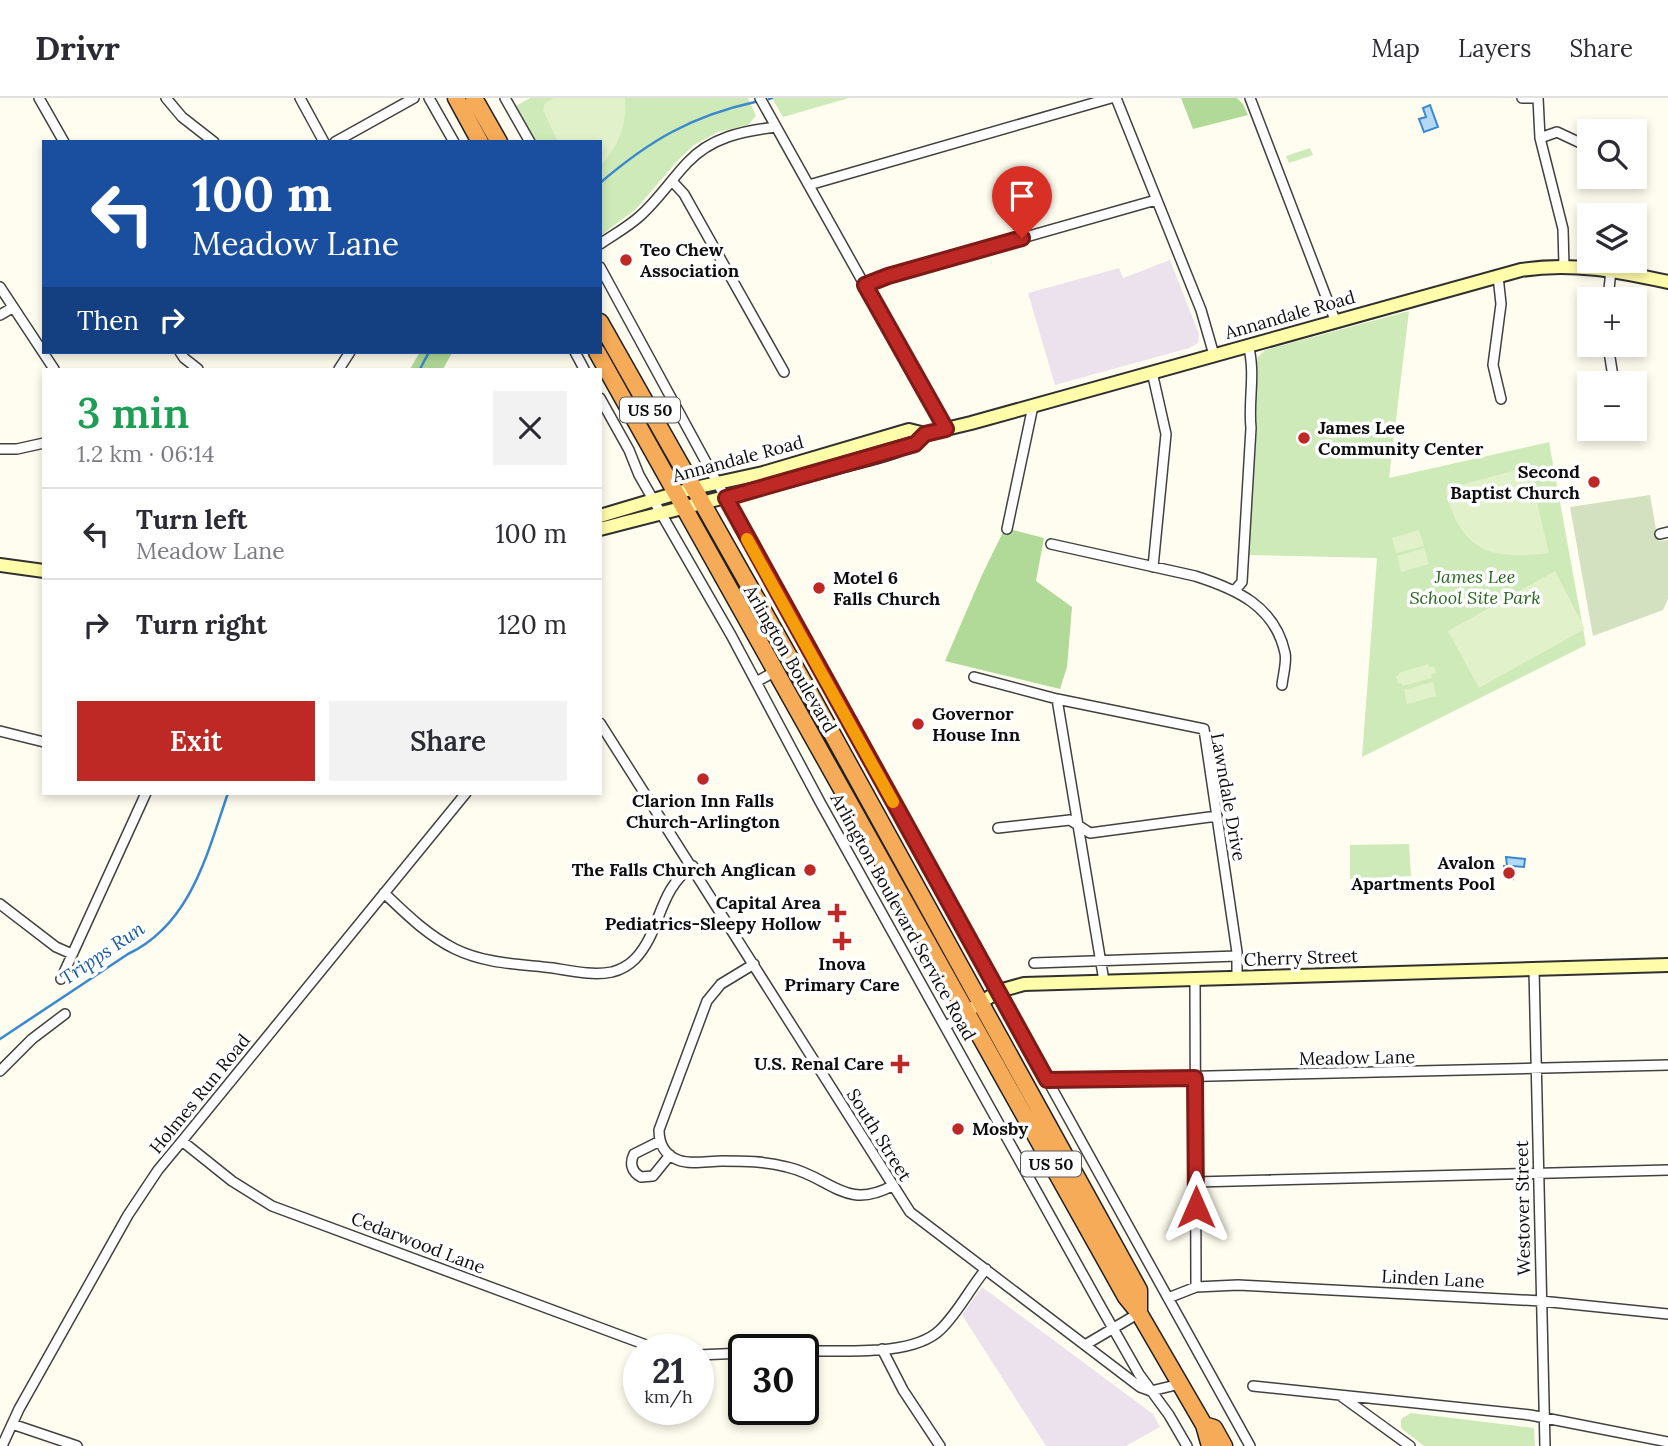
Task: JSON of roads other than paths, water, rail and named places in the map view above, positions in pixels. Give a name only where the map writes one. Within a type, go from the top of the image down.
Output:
[{"type":"highway","points":[[456,98],[479,140]]},
{"type":"highway","points":[[474,98],[498,140]]},
{"type":"highway","name":"Arlington Boulevard","points":[[602,325],[844,756],[973,1008]]},
{"type":"highway","name":"Arlington Boulevard","points":[[598,354],[776,671],[1139,1290],[1139,1313],[1204,1425],[1210,1446]]},
{"type":"highway","name":"Arlington Boulevard","points":[[1204,1425],[1214,1428],[1224,1446]]},
{"type":"main road","name":"Annandale Road","points":[[602,515],[653,500],[679,501],[698,496],[718,484],[909,430],[925,434],[946,429],[1521,270],[1577,267]]},
{"type":"main road","name":"Annandale Road","points":[[1625,273],[1668,282]]},
{"type":"main road","name":"Annandale Road","points":[[698,496],[726,498],[915,444],[925,434]]},
{"type":"main road","name":"Annandale Road","points":[[602,528],[661,513],[679,501]]},
{"type":"main road","points":[[0,565],[42,571]]},
{"type":"main road","name":"Cherry Street","points":[[973,1008],[999,991],[1024,984],[1668,965]]},
{"type":"street","points":[[39,98],[63,140]]},
{"type":"street","points":[[166,98],[189,123],[211,140]]},
{"type":"street","points":[[300,98],[323,140]]},
{"type":"street","points":[[339,140],[414,98]]},
{"type":"street","points":[[429,98],[453,140]]},
{"type":"street","points":[[505,98],[529,140]]},
{"type":"street","points":[[760,98],[946,429]]},
{"type":"street","points":[[809,185],[1111,98]]},
{"type":"street","points":[[1116,98],[1201,310],[1214,355]]},
{"type":"street","points":[[1250,98],[1335,320]]},
{"type":"street","points":[[1522,98],[1538,98],[1541,138],[1563,229],[1564,266]]},
{"type":"street","points":[[602,243],[639,217],[688,162],[714,142],[744,131],[776,127]]},
{"type":"street","points":[[1541,138],[1557,132],[1577,141]]},
{"type":"street","points":[[672,181],[684,194],[784,372]]},
{"type":"street","points":[[865,285],[888,276],[1156,200]]},
{"type":"street","points":[[602,271],[1251,1446]]},
{"type":"street","points":[[1498,276],[1501,304],[1493,365],[1501,399]]},
{"type":"street","points":[[0,286],[42,352]]},
{"type":"street","points":[[0,315],[12,308]]},
{"type":"street","points":[[1232,590],[1237,589],[1242,582],[1246,540],[1251,428],[1251,359],[1248,345]]},
{"type":"street","points":[[181,354],[197,368]]},
{"type":"street","points":[[1152,372],[1166,434],[1153,566]]},
{"type":"street","name":"Arlington Boulevard Service Road","points":[[602,402],[653,500],[1113,1328],[1186,1446]]},
{"type":"street","points":[[1007,529],[1032,406]]},
{"type":"street","points":[[0,449],[18,449],[42,443]]},
{"type":"street","points":[[1051,544],[1195,576],[1254,601],[1275,625],[1285,654],[1282,685]]},
{"type":"street","points":[[756,682],[776,671]]},
{"type":"street","name":"Lawndale Drive","points":[[974,677],[1057,699],[1204,729],[1237,956],[1237,977]]},
{"type":"street","points":[[1057,699],[1104,981]]},
{"type":"street","name":"South Street","points":[[602,726],[910,1212],[1140,1387],[1151,1391]]},
{"type":"street","points":[[0,731],[42,742]]},
{"type":"street","points":[[844,756],[862,744]]},
{"type":"street","points":[[61,979],[145,795]]},
{"type":"street","name":"Holmes Run Road","points":[[2,1446],[128,1215],[158,1170],[464,795]]},
{"type":"street","points":[[998,828],[1070,820],[1090,833],[1217,816]]},
{"type":"street","points":[[384,893],[419,926],[471,956],[505,964],[601,973],[622,968],[638,956],[669,890],[682,873],[693,866]]},
{"type":"street","points":[[0,904],[56,947],[72,954]]},
{"type":"street","name":"Cherry Street","points":[[1034,963],[1237,956]]},
{"type":"street","points":[[754,964],[721,984],[707,1001],[670,1097],[659,1130],[660,1142],[670,1155],[684,1161],[749,1161],[789,1167],[856,1197],[874,1194],[892,1186]]},
{"type":"street","name":"Westover Street","points":[[1534,969],[1545,1446]]},
{"type":"street","points":[[1195,978],[1196,1287]]},
{"type":"street","name":"Cherry Street","points":[[946,1026],[973,1008]]},
{"type":"street","points":[[0,1071],[32,1039],[65,1014]]},
{"type":"street","name":"Meadow Lane","points":[[1047,1080],[1668,1065]]},
{"type":"street","name":"Cedarwood Lane","points":[[182,1141],[242,1188],[272,1206],[623,1336]]},
{"type":"street","points":[[660,1142],[634,1154],[631,1164],[633,1170],[641,1177],[653,1176],[670,1155]]},
{"type":"street","points":[[1196,1182],[1668,1170]]},
{"type":"street","points":[[819,1351],[916,1345],[934,1335],[949,1319],[986,1269]]},
{"type":"street","name":"Linden Lane","points":[[1168,1298],[1196,1287],[1238,1285],[1541,1301],[1668,1314]]},
{"type":"street","points":[[1085,1345],[1139,1313]]},
{"type":"street","points":[[882,1349],[904,1390],[940,1446]]},
{"type":"street","points":[[1151,1391],[1180,1384]]},
{"type":"street","points":[[1253,1386],[1544,1418],[1668,1442]]},
{"type":"street","points":[[1340,1395],[1410,1446]]},
{"type":"street","points":[[12,1424],[77,1446]]},
{"type":"water","points":[[1430,105],[1438,127],[1424,132],[1419,119],[1426,117],[1423,108]]},
{"type":"water","name":"Avalon Apartments Pool","points":[[1506,857],[1525,859],[1524,867],[1513,866],[1513,879],[1504,877]]},
{"type":"waterway","name":"Tripps Run","points":[[602,181],[672,132],[711,115],[755,102]]},
{"type":"waterway","name":"Tripps Run","points":[[421,368],[428,354]]},
{"type":"waterway","name":"Tripps Run","points":[[0,1039],[150,941],[167,925],[194,885],[227,795]]},
{"type":"place","name":"Teo Chew Association","points":[[626,260]]},
{"type":"place","name":"James Lee Community Center","points":[[1304,438]]},
{"type":"place","name":"Second Baptist Church","points":[[1594,482]]},
{"type":"place","name":"Motel 6 Falls Church","points":[[819,588]]},
{"type":"place","name":"Governor House Inn","points":[[918,724]]},
{"type":"place","name":"Clarion Inn Falls Church-Arlington","points":[[703,779]]},
{"type":"place","name":"The Falls Church Anglican","points":[[810,870]]},
{"type":"place","name":"Avalon Apartments Pool","points":[[1509,873]]},
{"type":"place","name":"Capital Area Pediatrics-Sleepy Hollow","points":[[837,913]]},
{"type":"place","name":"Inova Primary Care","points":[[842,941]]},
{"type":"place","name":"U.S. Renal Care","points":[[900,1064]]},
{"type":"place","name":"Mosby","points":[[958,1129]]},
{"type":"park label","name":"James Lee School Site Park","points":[[1475,587]]}]
